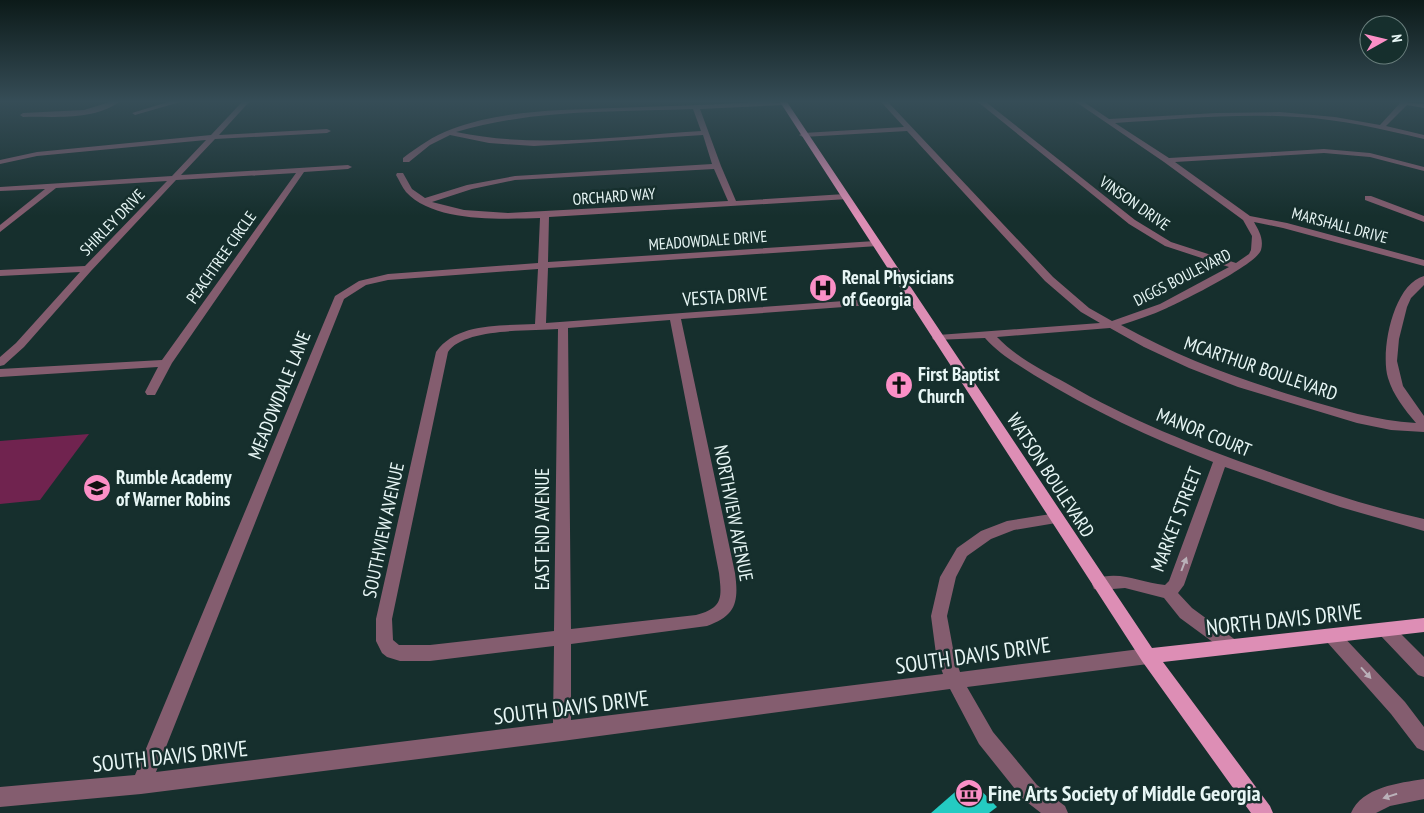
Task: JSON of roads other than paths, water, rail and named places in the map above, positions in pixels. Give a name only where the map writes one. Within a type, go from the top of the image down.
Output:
[{"type":"main road","name":"WATSON BOULEVARD","points":[[807,140],[1148,656],[1263,813]]},
{"type":"main road","name":"NORTH DAVIS DRIVE","points":[[1148,656],[1333,637],[1424,625]]},
{"type":"street","points":[[0,162],[37,154],[183,140]]},
{"type":"street","name":"SHIRLEY DRIVE","points":[[0,363],[20,345],[88,269],[210,140]]},
{"type":"street","points":[[406,160],[427,143],[434,140]]},
{"type":"street","points":[[484,140],[534,144],[604,140]]},
{"type":"street","points":[[708,140],[733,203]]},
{"type":"street","name":"MCARTHUR BOULEVARD","points":[[917,140],[1049,279],[1085,310],[1111,325],[1194,366],[1242,384],[1357,419],[1391,426],[1424,426]]},
{"type":"street","name":"VINSON DRIVE","points":[[1029,140],[1132,222],[1168,244],[1237,267]]},
{"type":"street","points":[[1137,140],[1247,218]]},
{"type":"street","points":[[1167,160],[1324,151],[1377,157],[1424,169]]},
{"type":"street","points":[[425,201],[515,178],[717,166]]},
{"type":"street","points":[[0,188],[348,167]]},
{"type":"street","name":"PEACHTREE CIRCLE","points":[[151,392],[166,363],[302,170]]},
{"type":"street","name":"ORCHARD WAY","points":[[400,175],[408,190],[425,201],[447,209],[480,215],[546,215],[845,197]]},
{"type":"street","points":[[0,229],[53,186]]},
{"type":"street","points":[[1368,198],[1424,219]]},
{"type":"street","points":[[540,327],[546,215]]},
{"type":"street","name":"DIGGS BOULEVARD","points":[[938,338],[1111,325],[1141,316],[1164,306],[1237,267],[1253,256],[1256,250],[1257,236],[1247,218]]},
{"type":"street","name":"MARSHALL DRIVE","points":[[1247,218],[1293,228],[1424,263]]},
{"type":"street","name":"MEADOWDALE DRIVE","points":[[543,266],[875,244]]},
{"type":"street","name":"MEADOWDALE LANE","points":[[141,784],[339,298],[350,287],[376,278],[543,266]]},
{"type":"street","points":[[0,273],[88,269]]},
{"type":"street","points":[[1424,279],[1406,298],[1398,317],[1391,364],[1394,378],[1404,401],[1424,426]]},
{"type":"street","name":"VESTA DRIVE","points":[[540,327],[912,299]]},
{"type":"street","name":"NORTHVIEW AVENUE","points":[[561,637],[711,619],[724,612],[729,603],[730,589],[727,573],[675,317]]},
{"type":"street","name":"EAST END AVENUE","points":[[562,732],[563,325]]},
{"type":"street","name":"SOUTHVIEW AVENUE","points":[[540,327],[470,333],[448,342],[442,349],[384,619],[383,635],[386,645],[393,652],[406,654],[561,637]]},
{"type":"street","name":"MANOR COURT","points":[[988,334],[1009,353],[1063,387],[1130,422],[1220,460],[1324,496],[1424,525]]},
{"type":"street","points":[[0,373],[166,363]]},
{"type":"street","name":"MARKET STREET","points":[[1168,592],[1176,585],[1220,460]]},
{"type":"street","points":[[1057,518],[1012,525],[986,535],[962,552],[948,577],[939,616],[945,654],[955,682],[986,738],[1030,792],[1058,813]]},
{"type":"street","name":"MARKET STREET","points":[[1100,584],[1125,582],[1155,591],[1168,592],[1186,613],[1231,646]]},
{"type":"street","points":[[1386,630],[1424,669]]},
{"type":"street","points":[[1333,637],[1398,708],[1424,742]]},
{"type":"street","name":"SOUTH DAVIS DRIVE","points":[[0,797],[141,784],[562,732],[1148,656]]},
{"type":"street","points":[[1361,813],[1366,807],[1388,795],[1424,789]]},
{"type":"place","name":"Renal Physicians of Georgia","points":[[823,288]]},
{"type":"place","name":"First Baptist Church","points":[[899,385]]},
{"type":"place","name":"Rumble Academy of Warner Robins","points":[[97,488]]},
{"type":"place","name":"Fine Arts Society of Middle Georgia","points":[[969,793]]}]
